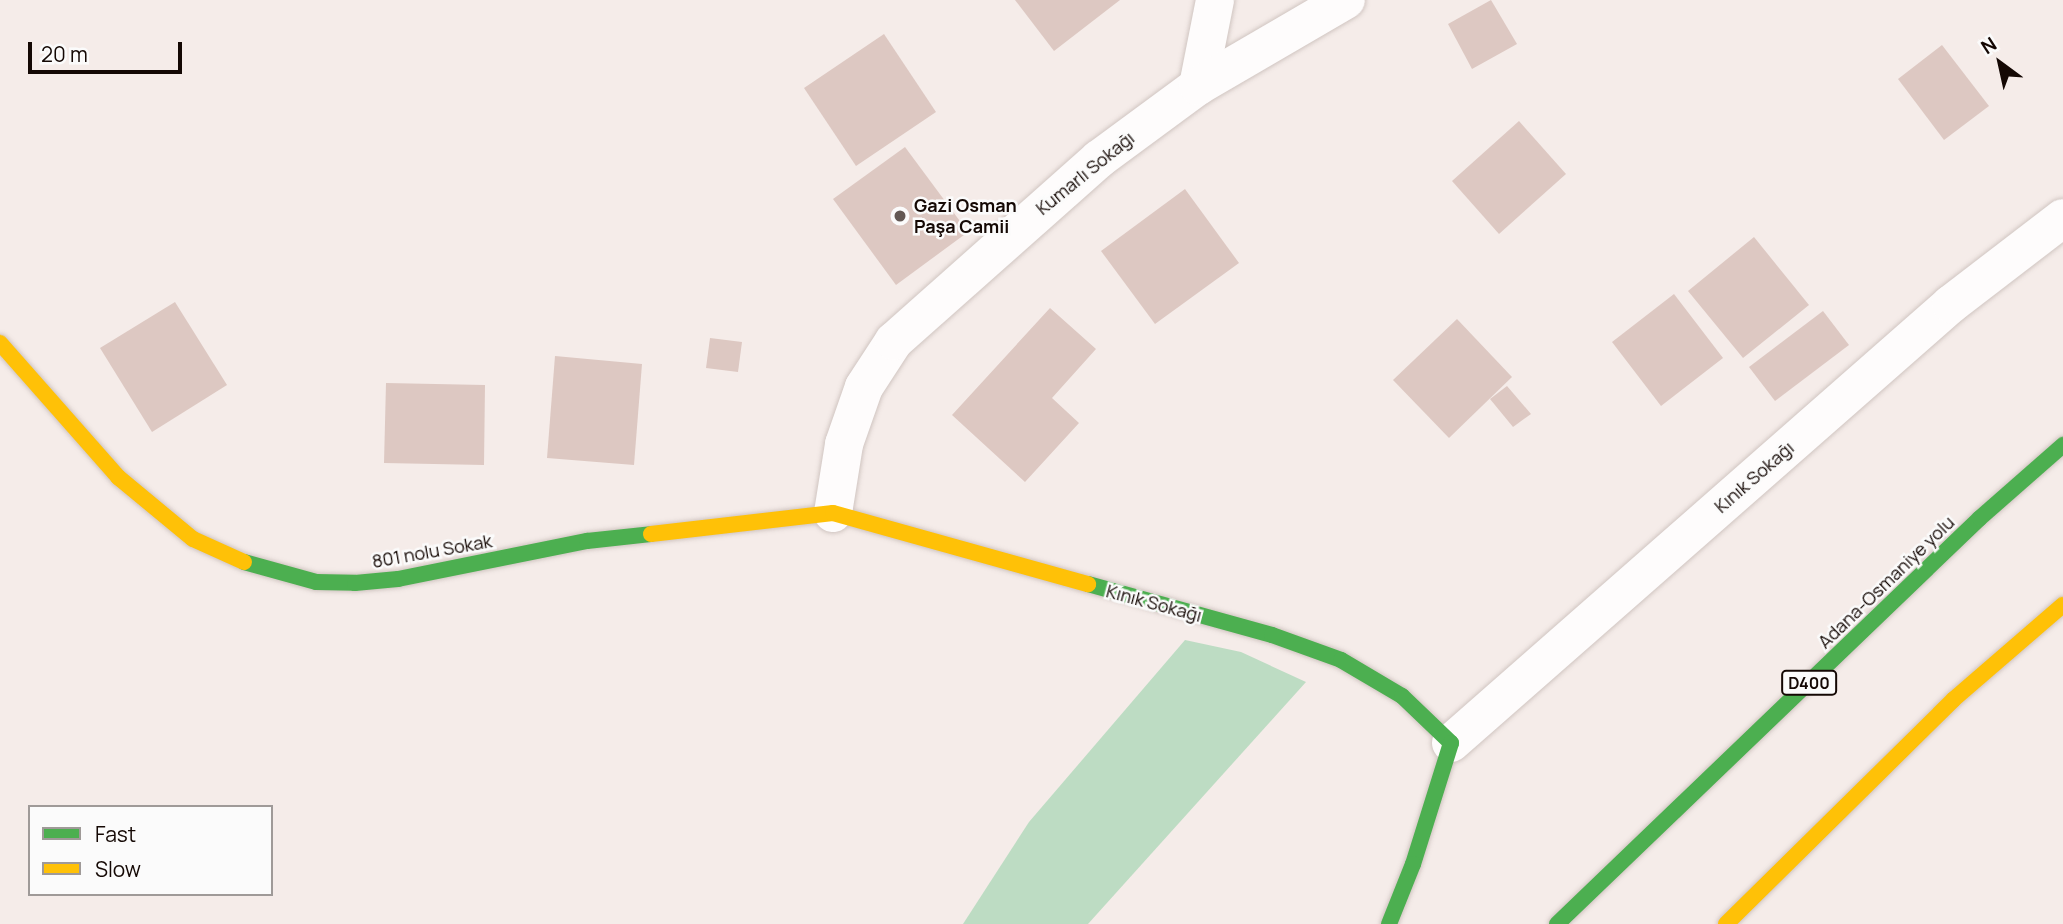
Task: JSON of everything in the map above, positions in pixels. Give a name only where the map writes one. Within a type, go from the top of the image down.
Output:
[{"type":"main road","name":"801 nolu Sokak","points":[[0,343],[81,438],[118,477],[162,515],[194,539],[229,557],[276,573],[316,582],[355,583],[398,579],[587,541],[833,513]]},
{"type":"main road","name":"Adana-Osmaniye yolu","points":[[1558,924],[1980,519],[2063,445]]},
{"type":"main road","name":"Kınık Sokağı","points":[[833,513],[1272,635],[1341,660],[1402,695],[1451,743]]},
{"type":"main road","points":[[1726,924],[1954,699],[2063,605]]},
{"type":"main road","points":[[1389,924],[1413,864],[1451,743]]},
{"type":"street","points":[[1198,86],[1215,0]]},
{"type":"street","name":"Kumarlı Sokağı","points":[[833,513],[844,444],[864,387],[894,341],[1099,159],[1198,86],[1346,0]]},
{"type":"street","name":"Kınık Sokağı","points":[[1451,743],[1951,304],[2063,218]]},
{"type":"green space","points":[[1185,640],[1241,652],[1306,682],[1088,924],[963,924],[1029,822]]},
{"type":"building","points":[[1015,0],[1120,0],[1054,51]]},
{"type":"building","points":[[1491,0],[1517,44],[1472,69],[1448,24]]},
{"type":"building","points":[[884,34],[936,112],[856,166],[804,88]]},
{"type":"building","points":[[1942,45],[1989,106],[1944,140],[1898,79]]},
{"type":"building","points":[[1519,121],[1566,174],[1499,234],[1452,181]]},
{"type":"building","name":"Gazi Osman Paşa Camii","points":[[905,147],[968,232],[896,285],[833,199]]},
{"type":"building","points":[[1185,189],[1239,263],[1155,324],[1101,251]]},
{"type":"building","points":[[1754,237],[1809,305],[1743,358],[1688,291]]},
{"type":"building","points":[[1674,294],[1723,358],[1661,406],[1612,342]]},
{"type":"building","points":[[175,302],[227,385],[152,432],[100,348]]},
{"type":"building","points":[[1050,308],[1096,349],[1052,398],[1079,423],[1025,482],[952,415]]},
{"type":"building","points":[[1823,311],[1849,345],[1775,401],[1749,367]]},
{"type":"building","points":[[1457,319],[1512,377],[1449,438],[1393,380]]},
{"type":"building","points":[[710,338],[742,342],[738,372],[706,368]]},
{"type":"building","points":[[555,356],[642,364],[634,465],[547,458]]},
{"type":"building","points":[[386,383],[485,385],[484,465],[384,463]]},
{"type":"building","points":[[1507,386],[1531,414],[1513,427],[1490,399]]},
{"type":"traffic: fast","points":[[1557,924],[1980,518],[2063,445]]},
{"type":"traffic: fast","points":[[244,562],[316,582],[355,583],[398,579],[587,541],[651,534]]},
{"type":"traffic: fast","points":[[1088,584],[1272,635],[1341,660],[1402,696],[1451,743],[1413,864],[1389,924]]},
{"type":"traffic: slow","points":[[0,343],[118,477],[193,539],[244,562]]},
{"type":"traffic: slow","points":[[651,534],[833,513],[1088,584]]},
{"type":"traffic: slow","points":[[1726,924],[1954,699],[2063,605]]},
{"type":"place","name":"Gazi Osman Paşa Camii","points":[[900,216]]}]
